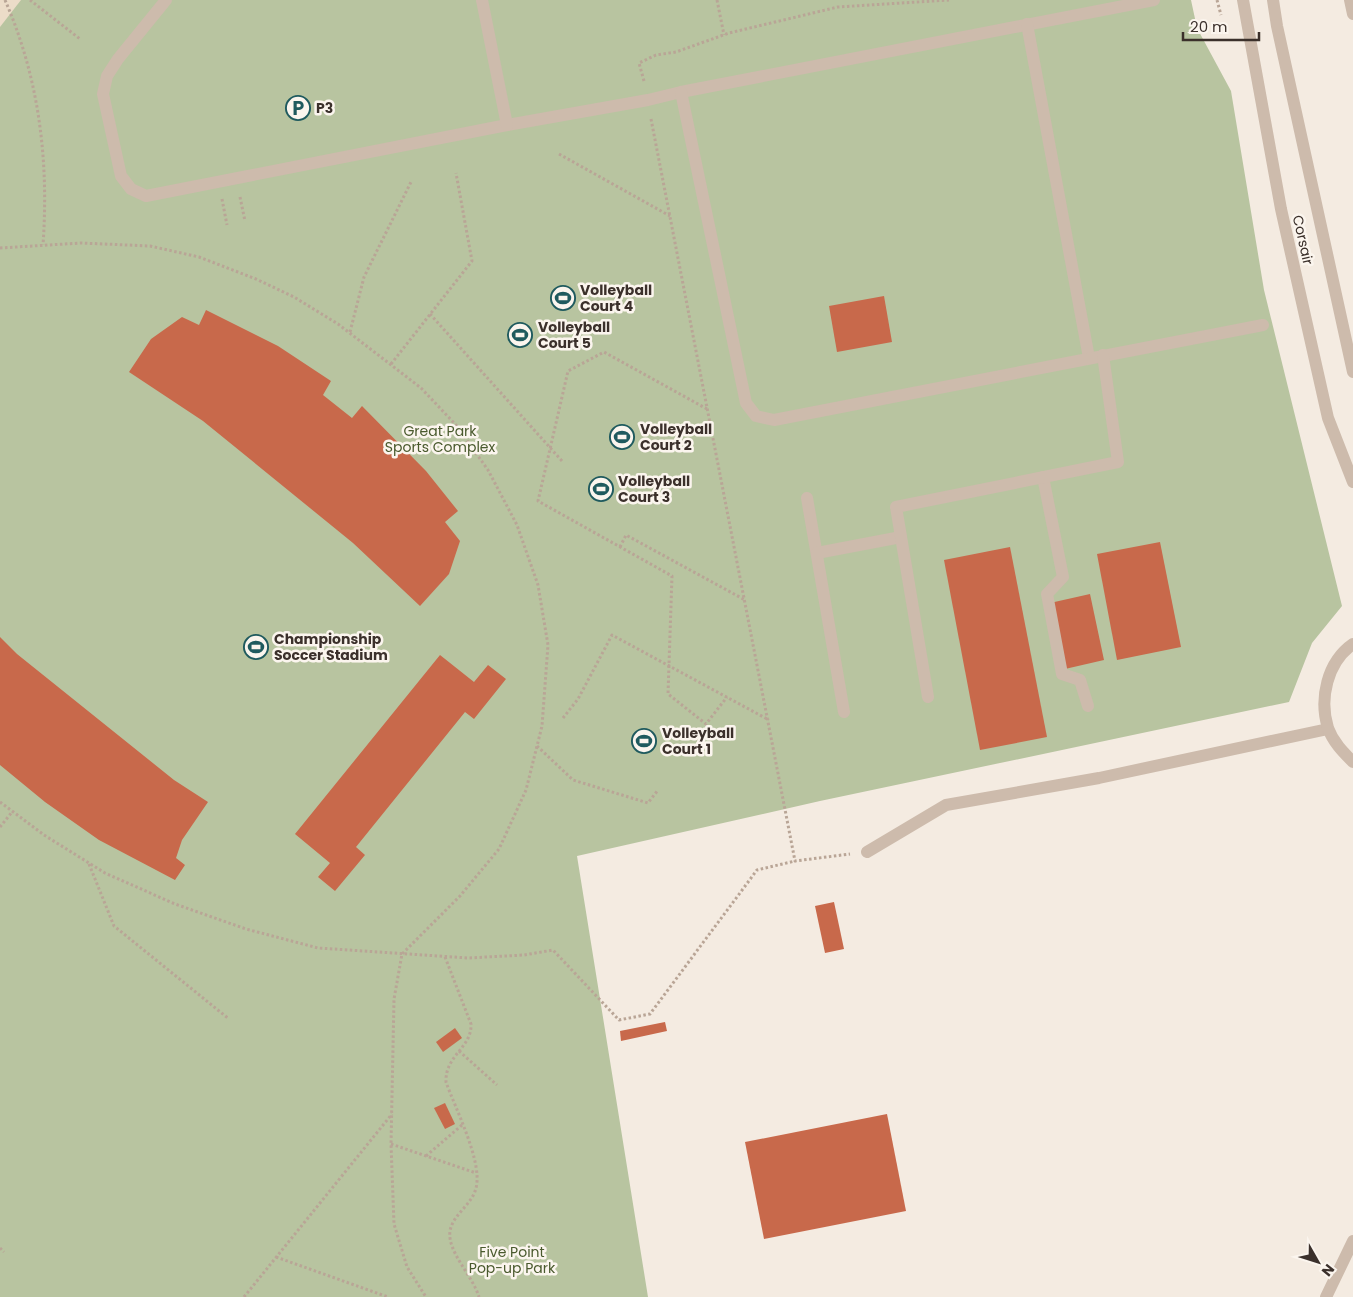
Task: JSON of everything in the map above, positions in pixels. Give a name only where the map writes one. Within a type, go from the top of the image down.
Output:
[{"type":"street","points":[[166,0],[107,76],[104,94],[121,176],[131,189],[146,196],[236,180],[507,125],[648,100],[1154,0]]},
{"type":"street","points":[[482,0],[507,125]]},
{"type":"street","name":"Corsair","points":[[1243,0],[1281,210],[1328,418],[1353,482]]},
{"type":"street","name":"Corsair","points":[[1273,0],[1277,26],[1353,372]]},
{"type":"street","points":[[1350,0],[1353,14]]},
{"type":"street","points":[[1027,24],[1089,358]]},
{"type":"street","points":[[681,92],[746,403],[756,416],[774,420],[1263,325]]},
{"type":"street","points":[[928,697],[896,507],[1118,462],[1103,355]]},
{"type":"street","points":[[1042,478],[1063,577],[1047,594],[1062,674],[1080,680],[1088,706]]},
{"type":"street","points":[[807,498],[844,712]]},
{"type":"street","points":[[817,553],[901,537]]},
{"type":"street","points":[[1353,644],[1347,648],[1334,666],[1326,686],[1324,707],[1328,729],[1338,748],[1353,762]]},
{"type":"street","points":[[867,852],[946,805],[1099,778],[1328,729]]},
{"type":"street","points":[[1326,1297],[1353,1242]]},
{"type":"path","points":[[5,0],[24,50],[35,91],[45,175],[43,245]]},
{"type":"path","points":[[30,0],[80,39]]},
{"type":"path","points":[[717,0],[724,35]]},
{"type":"path","points":[[1218,0],[1221,15]]},
{"type":"path","points":[[559,154],[670,216]]},
{"type":"path","points":[[391,364],[472,260],[456,174]]},
{"type":"path","points":[[236,180],[245,221]]},
{"type":"path","points":[[350,332],[364,278],[411,182]]},
{"type":"path","points":[[218,183],[227,225]]},
{"type":"path","points":[[0,248],[81,243],[150,246],[199,257],[256,279],[294,297],[350,332],[421,388],[456,426],[488,470],[517,525],[538,585],[548,645],[542,726],[526,790],[499,849],[460,896],[402,954],[394,999],[391,1144],[394,1224],[406,1267],[426,1297]]},
{"type":"path","points":[[430,314],[562,461]]},
{"type":"path","points":[[708,409],[604,352],[568,371],[538,502],[672,576],[668,694],[706,724],[727,698]]},
{"type":"path","points":[[620,547],[626,535],[745,600]]},
{"type":"path","points":[[563,718],[578,699],[612,635],[769,720]]},
{"type":"path","points":[[537,746],[572,780],[648,803],[658,790]]},
{"type":"path","points":[[0,802],[44,835],[105,873],[175,904],[246,929],[318,948],[402,954],[468,958],[524,955],[553,950],[619,1020],[650,1014],[757,870],[795,861]]},
{"type":"path","points":[[0,826],[12,812]]},
{"type":"path","points":[[89,863],[114,926],[229,1019]]},
{"type":"path","points":[[446,957],[471,1024],[471,1032],[449,1063],[445,1072],[446,1082],[476,1160],[477,1188],[470,1202],[456,1217],[450,1231],[452,1245],[458,1259],[475,1283],[479,1297]]},
{"type":"path","points":[[459,1051],[497,1085]]},
{"type":"path","points":[[244,1297],[392,1114]]},
{"type":"path","points":[[426,1156],[462,1125]]},
{"type":"path","points":[[391,1144],[476,1173]]},
{"type":"path","points":[[0,1248],[4,1252]]},
{"type":"path","points":[[276,1257],[388,1297]]},
{"type":"green space","name":"Great Park Sports Complex","points":[[0,0],[1191,0],[1197,28],[1231,91],[1264,290],[1342,606],[1312,643],[1289,702],[820,801],[577,856],[648,1297],[0,1297]]},
{"type":"shaded area","points":[[0,0],[21,0],[0,27]]},
{"type":"building","points":[[884,296],[892,342],[837,352],[829,306]]},
{"type":"building","points":[[206,310],[278,346],[331,381],[323,395],[352,418],[362,406],[426,471],[458,511],[445,522],[460,541],[449,574],[420,606],[353,543],[203,421],[129,372],[151,339],[182,317],[199,325]]},
{"type":"building","points":[[1160,542],[1181,647],[1117,660],[1097,554]]},
{"type":"building","points":[[1010,547],[1047,737],[980,750],[944,560]]},
{"type":"building","points":[[1090,594],[1104,660],[1065,669],[1050,603]]},
{"type":"building","points":[[0,637],[17,654],[174,780],[208,802],[182,840],[176,858],[185,865],[175,880],[99,840],[45,802],[0,765]]},
{"type":"building","points":[[440,655],[474,682],[488,665],[506,679],[474,719],[465,712],[356,847],[365,855],[335,891],[318,877],[330,863],[295,834]]},
{"type":"building","points":[[834,902],[844,949],[825,953],[815,906]]},
{"type":"building","points":[[665,1022],[667,1031],[621,1041],[620,1031]]},
{"type":"building","points":[[455,1028],[462,1038],[443,1052],[436,1042]]},
{"type":"building","points":[[445,1103],[455,1124],[445,1129],[434,1108]]},
{"type":"building","points":[[887,1114],[906,1211],[764,1239],[745,1142]]},
{"type":"place","name":"P3","points":[[298,108]]},
{"type":"place","name":"Volleyball Court 4","points":[[563,298]]},
{"type":"place","name":"Volleyball Court 5","points":[[520,335]]},
{"type":"place","name":"Volleyball Court 2","points":[[622,437]]},
{"type":"place","name":"Volleyball Court 3","points":[[601,489]]},
{"type":"place","name":"Championship Soccer Stadium","points":[[256,647]]},
{"type":"place","name":"Volleyball Court 1","points":[[644,741]]},
{"type":"park label","name":"Five Point Pop-up Park","points":[[512,1260]]}]
